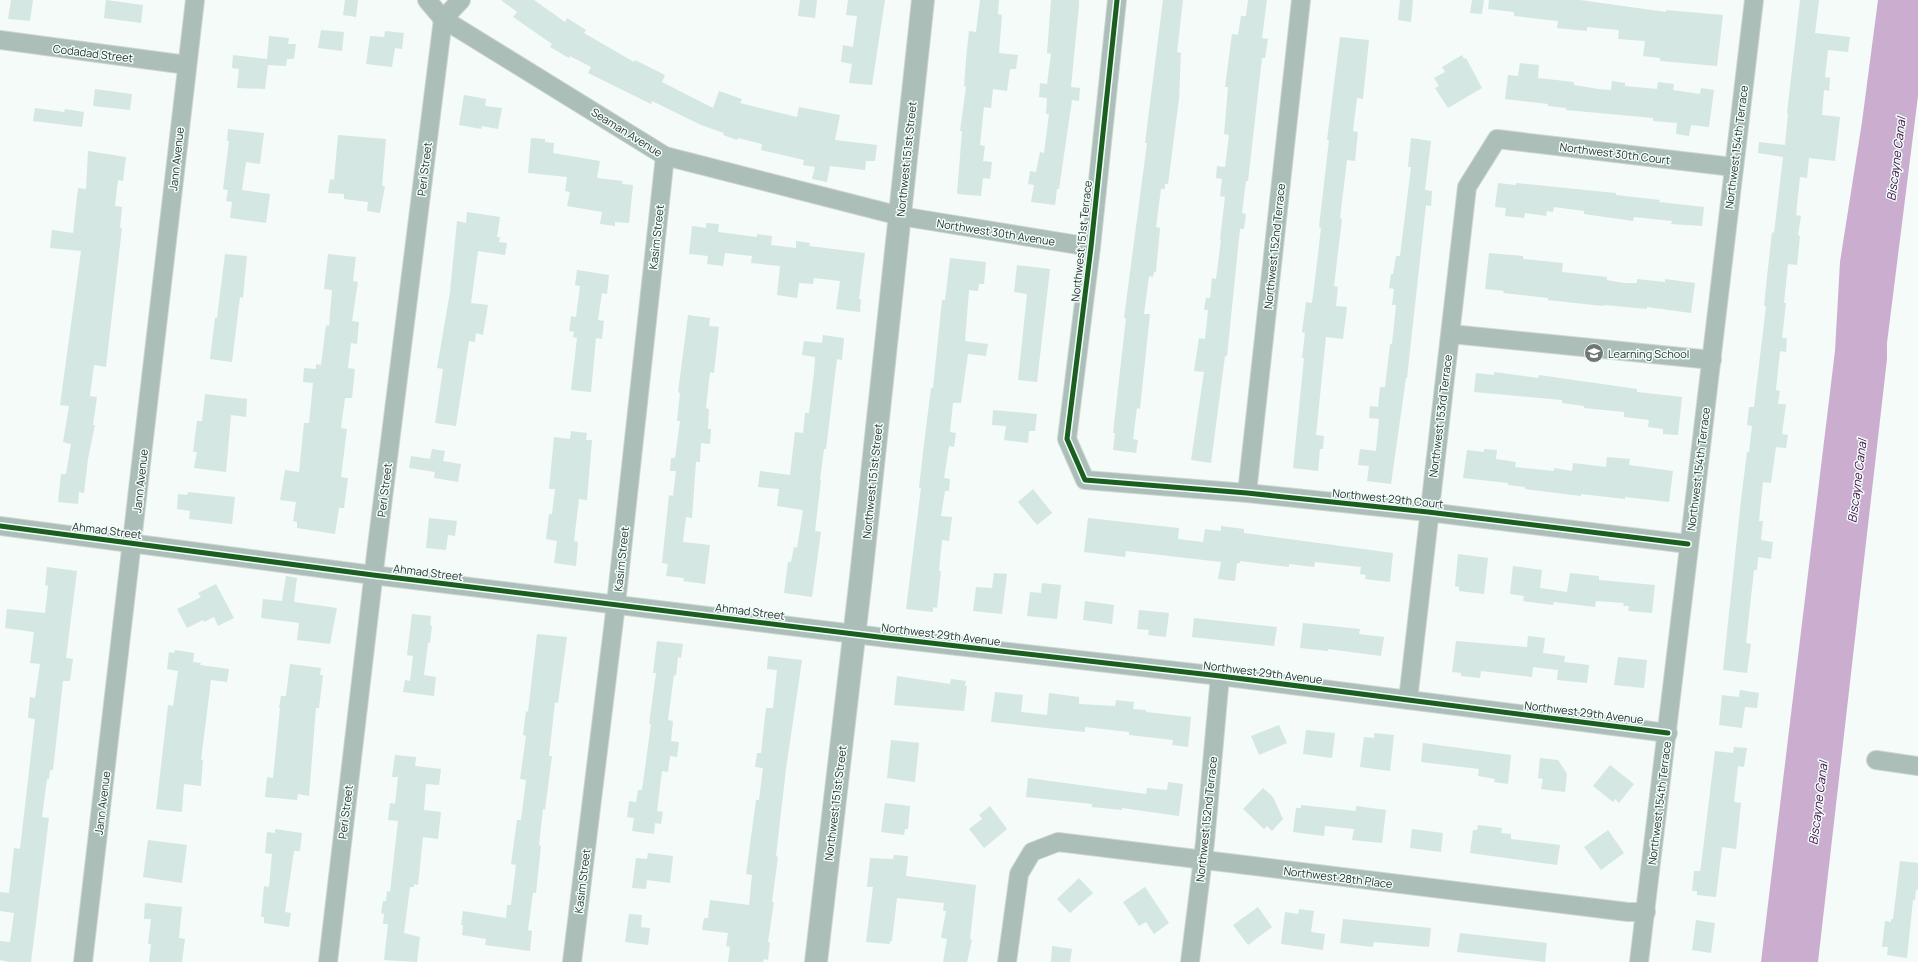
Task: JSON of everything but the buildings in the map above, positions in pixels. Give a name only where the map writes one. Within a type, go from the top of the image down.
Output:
[{"type":"street","name":"Jann Avenue","points":[[83,962],[195,0]]},
{"type":"street","name":"Seaman Avenue","points":[[428,0],[443,19],[665,156],[900,216]]},
{"type":"street","points":[[443,19],[461,0]]},
{"type":"street","name":"Northwest 151st Street","points":[[816,962],[855,634],[923,0]]},
{"type":"street","name":"Northwest 151st Terrace","points":[[1085,480],[1067,439],[1091,248],[1117,0]]},
{"type":"street","name":"Northwest 152nd Terrace","points":[[1247,493],[1300,0]]},
{"type":"street","name":"Northwest 154th Terrace","points":[[1639,962],[1668,733],[1688,544],[1712,360],[1733,167],[1754,0]]},
{"type":"street","name":"Peri Street","points":[[328,962],[373,575],[443,19]]},
{"type":"street","name":"Codadad Street","points":[[0,40],[187,65]]},
{"type":"street","name":"Northwest 30th Court","points":[[1497,139],[1733,167]]},
{"type":"street","name":"Northwest 153rd Terrace","points":[[1408,700],[1428,512],[1451,334],[1467,187],[1497,139]]},
{"type":"street","name":"Kasim Street","points":[[572,962],[616,604],[665,156]]},
{"type":"street","name":"Northwest 30th Avenue","points":[[900,216],[1091,248]]},
{"type":"street","points":[[1451,334],[1712,360]]},
{"type":"street","name":"Northwest 29th Court","points":[[1085,480],[1247,493],[1428,512],[1688,544]]},
{"type":"street","name":"Ahmad Street","points":[[0,526],[373,575],[855,634]]},
{"type":"street","name":"Northwest 29th Avenue","points":[[855,634],[1220,676],[1668,733]]},
{"type":"street","name":"Northwest 152nd Terrace","points":[[1190,962],[1203,861],[1220,676]]},
{"type":"street","points":[[1876,760],[1918,766]]},
{"type":"street","name":"Northwest 28th Place","points":[[1007,962],[1019,874],[1032,852],[1058,842],[1620,911],[1646,912]]},
{"type":"water","name":"Biscayne Canal","points":[[1878,0],[1918,0],[1918,96],[1887,343],[1887,359],[1818,962],[1761,962],[1835,351],[1840,262],[1862,122]]},
{"type":"cycle path","points":[[1117,0],[1091,247],[1067,439],[1085,480],[1247,493],[1428,512],[1688,544]]},
{"type":"cycle path","points":[[0,526],[373,575],[887,638],[1220,676],[1668,733]]},
{"type":"place","name":"Learning School","points":[[1594,353]]}]
